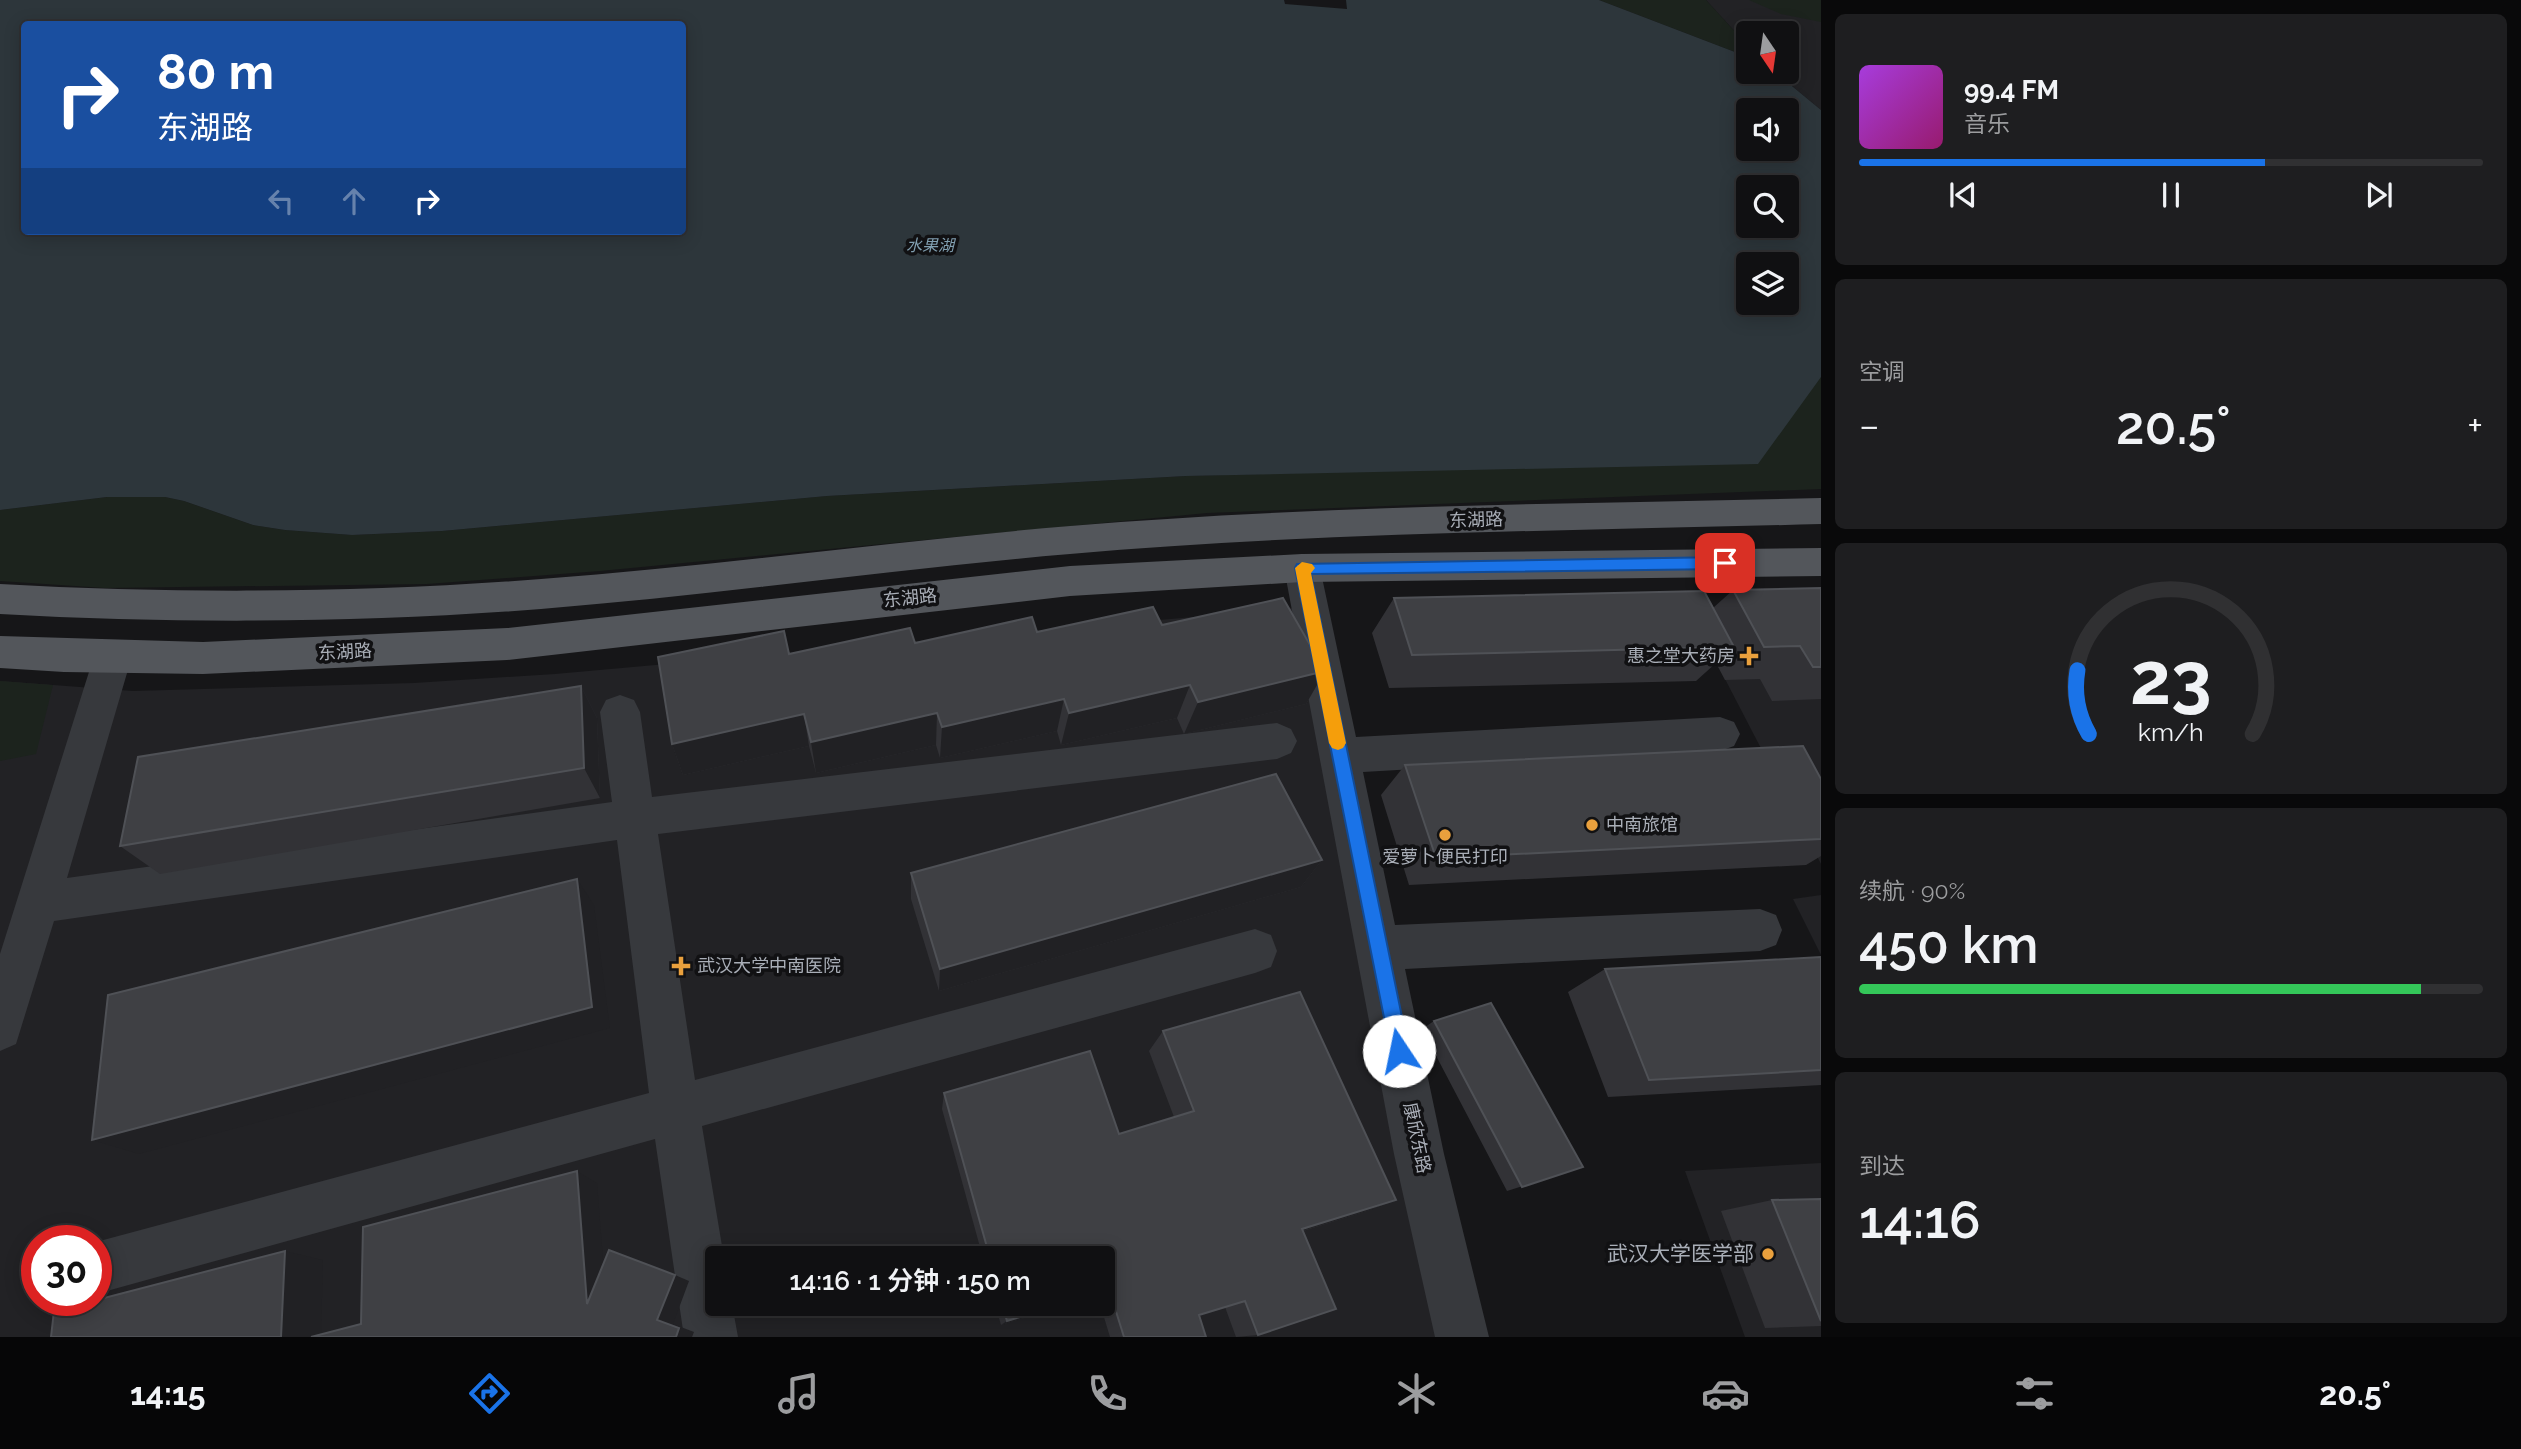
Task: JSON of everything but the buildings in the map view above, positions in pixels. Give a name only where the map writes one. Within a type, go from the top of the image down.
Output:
[{"type":"main road","name":"东湖路","points":[[0,599],[94,604],[306,605],[418,601],[542,594],[1041,543],[1270,526],[1821,511]]},
{"type":"main road","name":"东湖路","points":[[0,652],[64,656],[203,658],[507,644],[1057,583],[1302,568],[1821,562]]},
{"type":"street","name":"康欣东路","points":[[1302,568],[1419,1154],[1462,1337]]},
{"type":"street","points":[[0,1028],[113,656]]},
{"type":"street","points":[[620,712],[675,1109],[711,1337]]},
{"type":"street","points":[[1340,756],[1720,734]]},
{"type":"street","points":[[38,903],[635,818],[1277,741]]},
{"type":"street","points":[[1378,948],[1760,930]]},
{"type":"street","points":[[112,1264],[1255,951]]},
{"type":"shaded area","points":[[1599,0],[1706,0],[1736,33],[1736,52]]},
{"type":"shaded area","points":[[1706,0],[1821,0],[1821,110],[1790,84],[1799,84],[1799,21],[1736,21],[1736,33]]},
{"type":"shaded area","points":[[1749,0],[1821,0],[1821,22],[1781,14]]},
{"type":"shaded area","points":[[1821,377],[1821,489],[1207,513],[600,571],[427,584],[105,588],[0,581],[0,510],[107,497],[165,497],[253,525],[352,535],[442,531],[827,496],[1186,476],[1412,470]]},
{"type":"shaded area","name":"武汉大学中南医院","points":[[1293,608],[1437,1337],[0,1337],[0,681],[133,691],[414,683],[555,674]]},
{"type":"shaded area","points":[[1821,622],[1821,864],[1697,625]]},
{"type":"shaded area","points":[[0,681],[53,685],[36,754],[0,761]]},
{"type":"shaded area","points":[[1821,895],[1821,955],[1793,899]]},
{"type":"shaded area","name":"武汉大学医学部","points":[[1821,1163],[1821,1337],[1745,1337],[1685,1171]]},
{"type":"water","name":"水果湖","points":[[0,0],[1284,0],[1285,4],[1347,9],[1346,0],[1599,0],[1736,52],[1736,84],[1790,84],[1821,110],[1821,377],[1758,464],[1186,476],[827,496],[442,531],[352,535],[253,525],[165,497],[107,497],[0,510]]},
{"type":"slow traffic","points":[[1307,568],[1302,568],[1338,743]]},
{"type":"place","name":"惠之堂大药房","points":[[1749,656]]},
{"type":"place","name":"中南旅馆","points":[[1592,825]]},
{"type":"place","name":"爱萝卜便民打印","points":[[1445,835]]},
{"type":"place","name":"武汉大学中南医院","points":[[681,966]]},
{"type":"place","name":"武汉大学医学部","points":[[1768,1254]]},
{"type":"route","points":[[1399,1051],[1302,568],[1725,563]]}]
